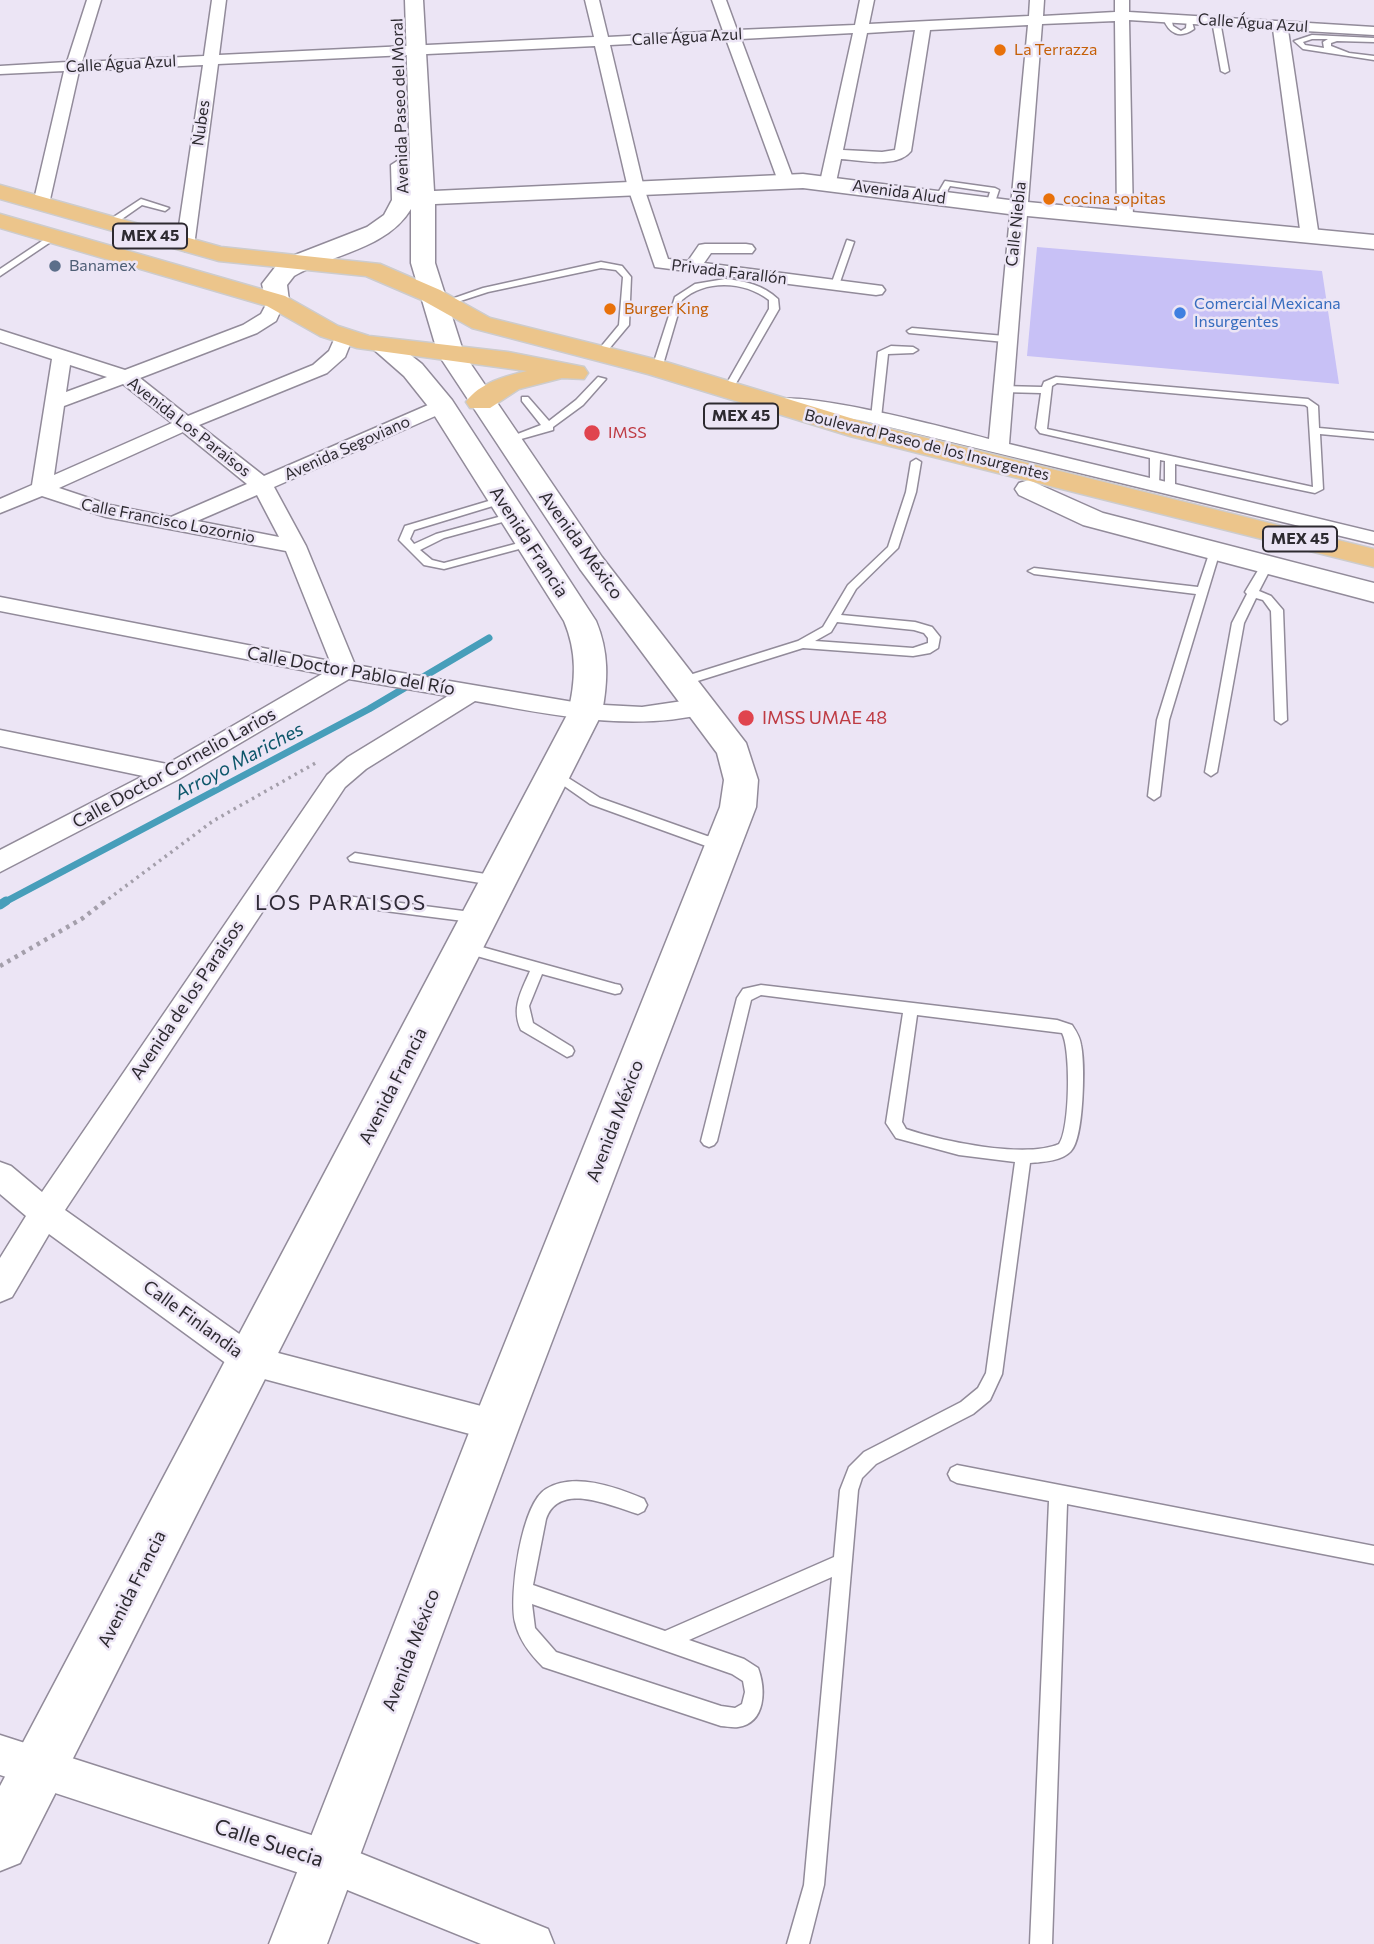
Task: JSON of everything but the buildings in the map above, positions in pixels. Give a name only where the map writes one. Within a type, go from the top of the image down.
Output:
[{"type":"main road","name":"Boulevard Paseo de los Insurgentes","points":[[0,192],[185,246],[243,259],[304,261],[371,269],[438,299],[481,323],[600,367],[916,462],[1374,575]]},
{"type":"main road","name":"Boulevard Paseo de los Insurgentes","points":[[0,221],[276,301],[305,319],[344,337],[385,348],[508,360],[568,371],[600,367],[657,368],[860,430],[1169,494],[1225,521],[1374,558]]},
{"type":"main road","points":[[480,401],[510,383],[568,371]]},
{"type":"main road","points":[[1114,475],[1169,494]]},
{"type":"street","points":[[41,204],[73,66],[94,0]]},
{"type":"street","name":"Nubes","points":[[185,246],[219,0]]},
{"type":"street","name":"Avenida Paseo del Moral","points":[[396,0],[408,50],[423,198],[423,263],[438,299],[451,354]]},
{"type":"street","name":"Avenida Paseo del Moral","points":[[276,301],[271,289],[278,275],[304,261],[386,227],[397,216],[403,203],[408,50],[414,0]]},
{"type":"street","points":[[592,0],[636,188]]},
{"type":"street","points":[[719,0],[786,181]]},
{"type":"street","points":[[828,182],[867,0]]},
{"type":"street","name":"Calle Niebla","points":[[998,449],[1005,339],[1037,0]]},
{"type":"street","points":[[1123,8],[1125,219]]},
{"type":"street","name":"Calle Água Azul","points":[[0,70],[923,26],[958,18],[1037,20],[1123,8],[1167,18],[1374,31]]},
{"type":"street","points":[[850,10],[862,29]]},
{"type":"street","points":[[1280,25],[1310,237]]},
{"type":"street","points":[[835,154],[882,157],[900,154],[903,150],[923,26]]},
{"type":"street","name":"Avenida Alud","points":[[423,198],[786,181],[828,182],[1017,208],[1374,242]]},
{"type":"street","name":"Privada Farallón","points":[[636,188],[658,260],[668,266],[876,290]]},
{"type":"street","points":[[692,268],[705,249],[746,249]]},
{"type":"street","points":[[55,403],[250,329],[269,317],[276,301]]},
{"type":"street","name":"Avenida Los Paraisos","points":[[0,336],[127,377],[263,486],[295,546],[346,671]]},
{"type":"street","points":[[0,507],[187,423],[320,369],[338,353],[344,337]]},
{"type":"street","name":"Avenida Francia","points":[[0,1843],[19,1762],[250,1361],[585,713],[593,676],[592,655],[587,636],[442,406],[413,370],[385,348]]},
{"type":"street","points":[[42,489],[62,354]]},
{"type":"street","name":"Avenida México","points":[[298,1944],[496,1425],[738,807],[741,780],[734,751],[591,563],[506,440],[451,354]]},
{"type":"street","points":[[772,404],[827,408],[876,418],[1114,475],[1169,494],[1374,538]]},
{"type":"street","name":"Avenida Segoviano","points":[[175,523],[442,406]]},
{"type":"street","name":"Calle Francisco Lozornio","points":[[42,489],[106,512],[295,546]]},
{"type":"street","points":[[1029,489],[1093,519],[1374,593]]},
{"type":"street","name":"Calle Doctor Pablo del Río","points":[[0,604],[346,671],[585,713],[650,717],[693,694]]},
{"type":"street","name":"Calle Doctor Cornelio Larios","points":[[0,862],[170,773],[346,671]]},
{"type":"street","name":"Avenida de los Paraisos","points":[[0,1287],[45,1213],[337,781],[357,763],[471,692]]},
{"type":"street","points":[[0,738],[170,773]]},
{"type":"street","name":"Calle Finlandia","points":[[0,1175],[45,1213],[250,1361],[496,1425]]},
{"type":"street","name":"Calle Suecia","points":[[19,1762],[330,1862],[533,1944]]},
{"type":"lane","points":[[1167,18],[1170,27],[1181,34],[1184,47]]},
{"type":"lane","points":[[1181,34],[1190,29],[1189,19]]},
{"type":"lane","points":[[1216,21],[1224,71]]},
{"type":"lane","points":[[1374,40],[1312,37],[1298,41],[1303,47],[1374,58]]},
{"type":"lane","points":[[1335,52],[1327,47],[1327,42],[1352,38]]},
{"type":"lane","points":[[109,224],[141,202],[165,208]]},
{"type":"lane","points":[[0,273],[54,237]]},
{"type":"lane","points":[[835,285],[850,242]]},
{"type":"lane","points":[[438,299],[601,265],[619,268],[627,277],[624,325],[567,416],[549,428],[506,440]]},
{"type":"lane","points":[[657,368],[678,299],[684,291],[698,285],[720,283],[766,291],[774,299],[774,309],[728,390]]},
{"type":"lane","points":[[912,331],[1005,339]]},
{"type":"lane","points":[[876,418],[883,352],[891,349],[914,350]]},
{"type":"lane","points":[[1056,380],[1303,401],[1312,406],[1314,430],[1317,491],[1044,431],[1041,428],[1048,382],[1056,380]]},
{"type":"lane","points":[[1001,393],[1045,394]]},
{"type":"lane","points":[[525,399],[549,428]]},
{"type":"lane","points":[[1314,430],[1374,436]]},
{"type":"lane","points":[[1155,456],[1169,494]]},
{"type":"lane","points":[[1169,494],[1170,459]]},
{"type":"lane","points":[[693,694],[818,636],[835,618],[852,587],[893,548],[911,492],[916,462]]},
{"type":"lane","points":[[413,549],[508,508]]},
{"type":"lane","points":[[508,508],[409,528],[404,540],[428,563],[444,566],[530,543]]},
{"type":"lane","points":[[1154,796],[1163,720],[1215,551]]},
{"type":"lane","points":[[1212,772],[1238,623],[1266,564]]},
{"type":"lane","points":[[1034,571],[1204,591]]},
{"type":"lane","points":[[1251,592],[1267,598],[1277,610],[1281,720]]},
{"type":"lane","points":[[802,644],[913,652],[926,650],[933,645],[934,637],[928,630],[915,626],[835,618]]},
{"type":"lane","points":[[554,773],[596,801],[706,841],[724,842]]},
{"type":"lane","points":[[355,858],[481,915],[538,968],[615,989]]},
{"type":"lane","points":[[346,901],[481,915]]},
{"type":"lane","points":[[538,968],[522,1006],[526,1026],[567,1051]]},
{"type":"lane","points":[[709,1142],[748,993],[761,990],[1057,1026],[1072,1035],[1072,1137],[1065,1149],[1051,1157],[1023,1158],[908,1137],[896,1129],[911,1009]]},
{"type":"lane","points":[[798,1944],[814,1885],[840,1564],[849,1490],[855,1472],[870,1458],[967,1408],[984,1394],[993,1374],[1023,1158]]},
{"type":"lane","points":[[957,1474],[1374,1555]]},
{"type":"lane","points":[[523,1591],[669,1639],[737,1666],[751,1675],[755,1692],[750,1710],[737,1718],[721,1716],[550,1660],[531,1642],[523,1620],[523,1591],[539,1510],[547,1498],[560,1492],[578,1490],[638,1505]]},
{"type":"lane","points":[[1041,1944],[1058,1494]]},
{"type":"lane","points":[[669,1639],[840,1564]]},
{"type":"path","points":[[0,966],[83,918],[214,821],[330,754]]},
{"type":"waterway","name":"Arroyo Mariches","points":[[3,903],[369,709],[489,638]]},
{"type":"place","name":"La Terrazza","points":[[1000,50]]},
{"type":"place","name":"cocina sopitas","points":[[1049,199]]},
{"type":"place","name":"Banamex","points":[[55,266]]},
{"type":"place","name":"Burger King","points":[[610,309]]},
{"type":"place","name":"Comercial Mexicana Insurgentes","points":[[1180,313]]},
{"type":"place","name":"IMSS","points":[[592,433]]},
{"type":"place","name":"IMSS UMAE 48","points":[[746,718]]},
{"type":"district","name":"LOS PARAISOS","points":[[341,903]]}]
